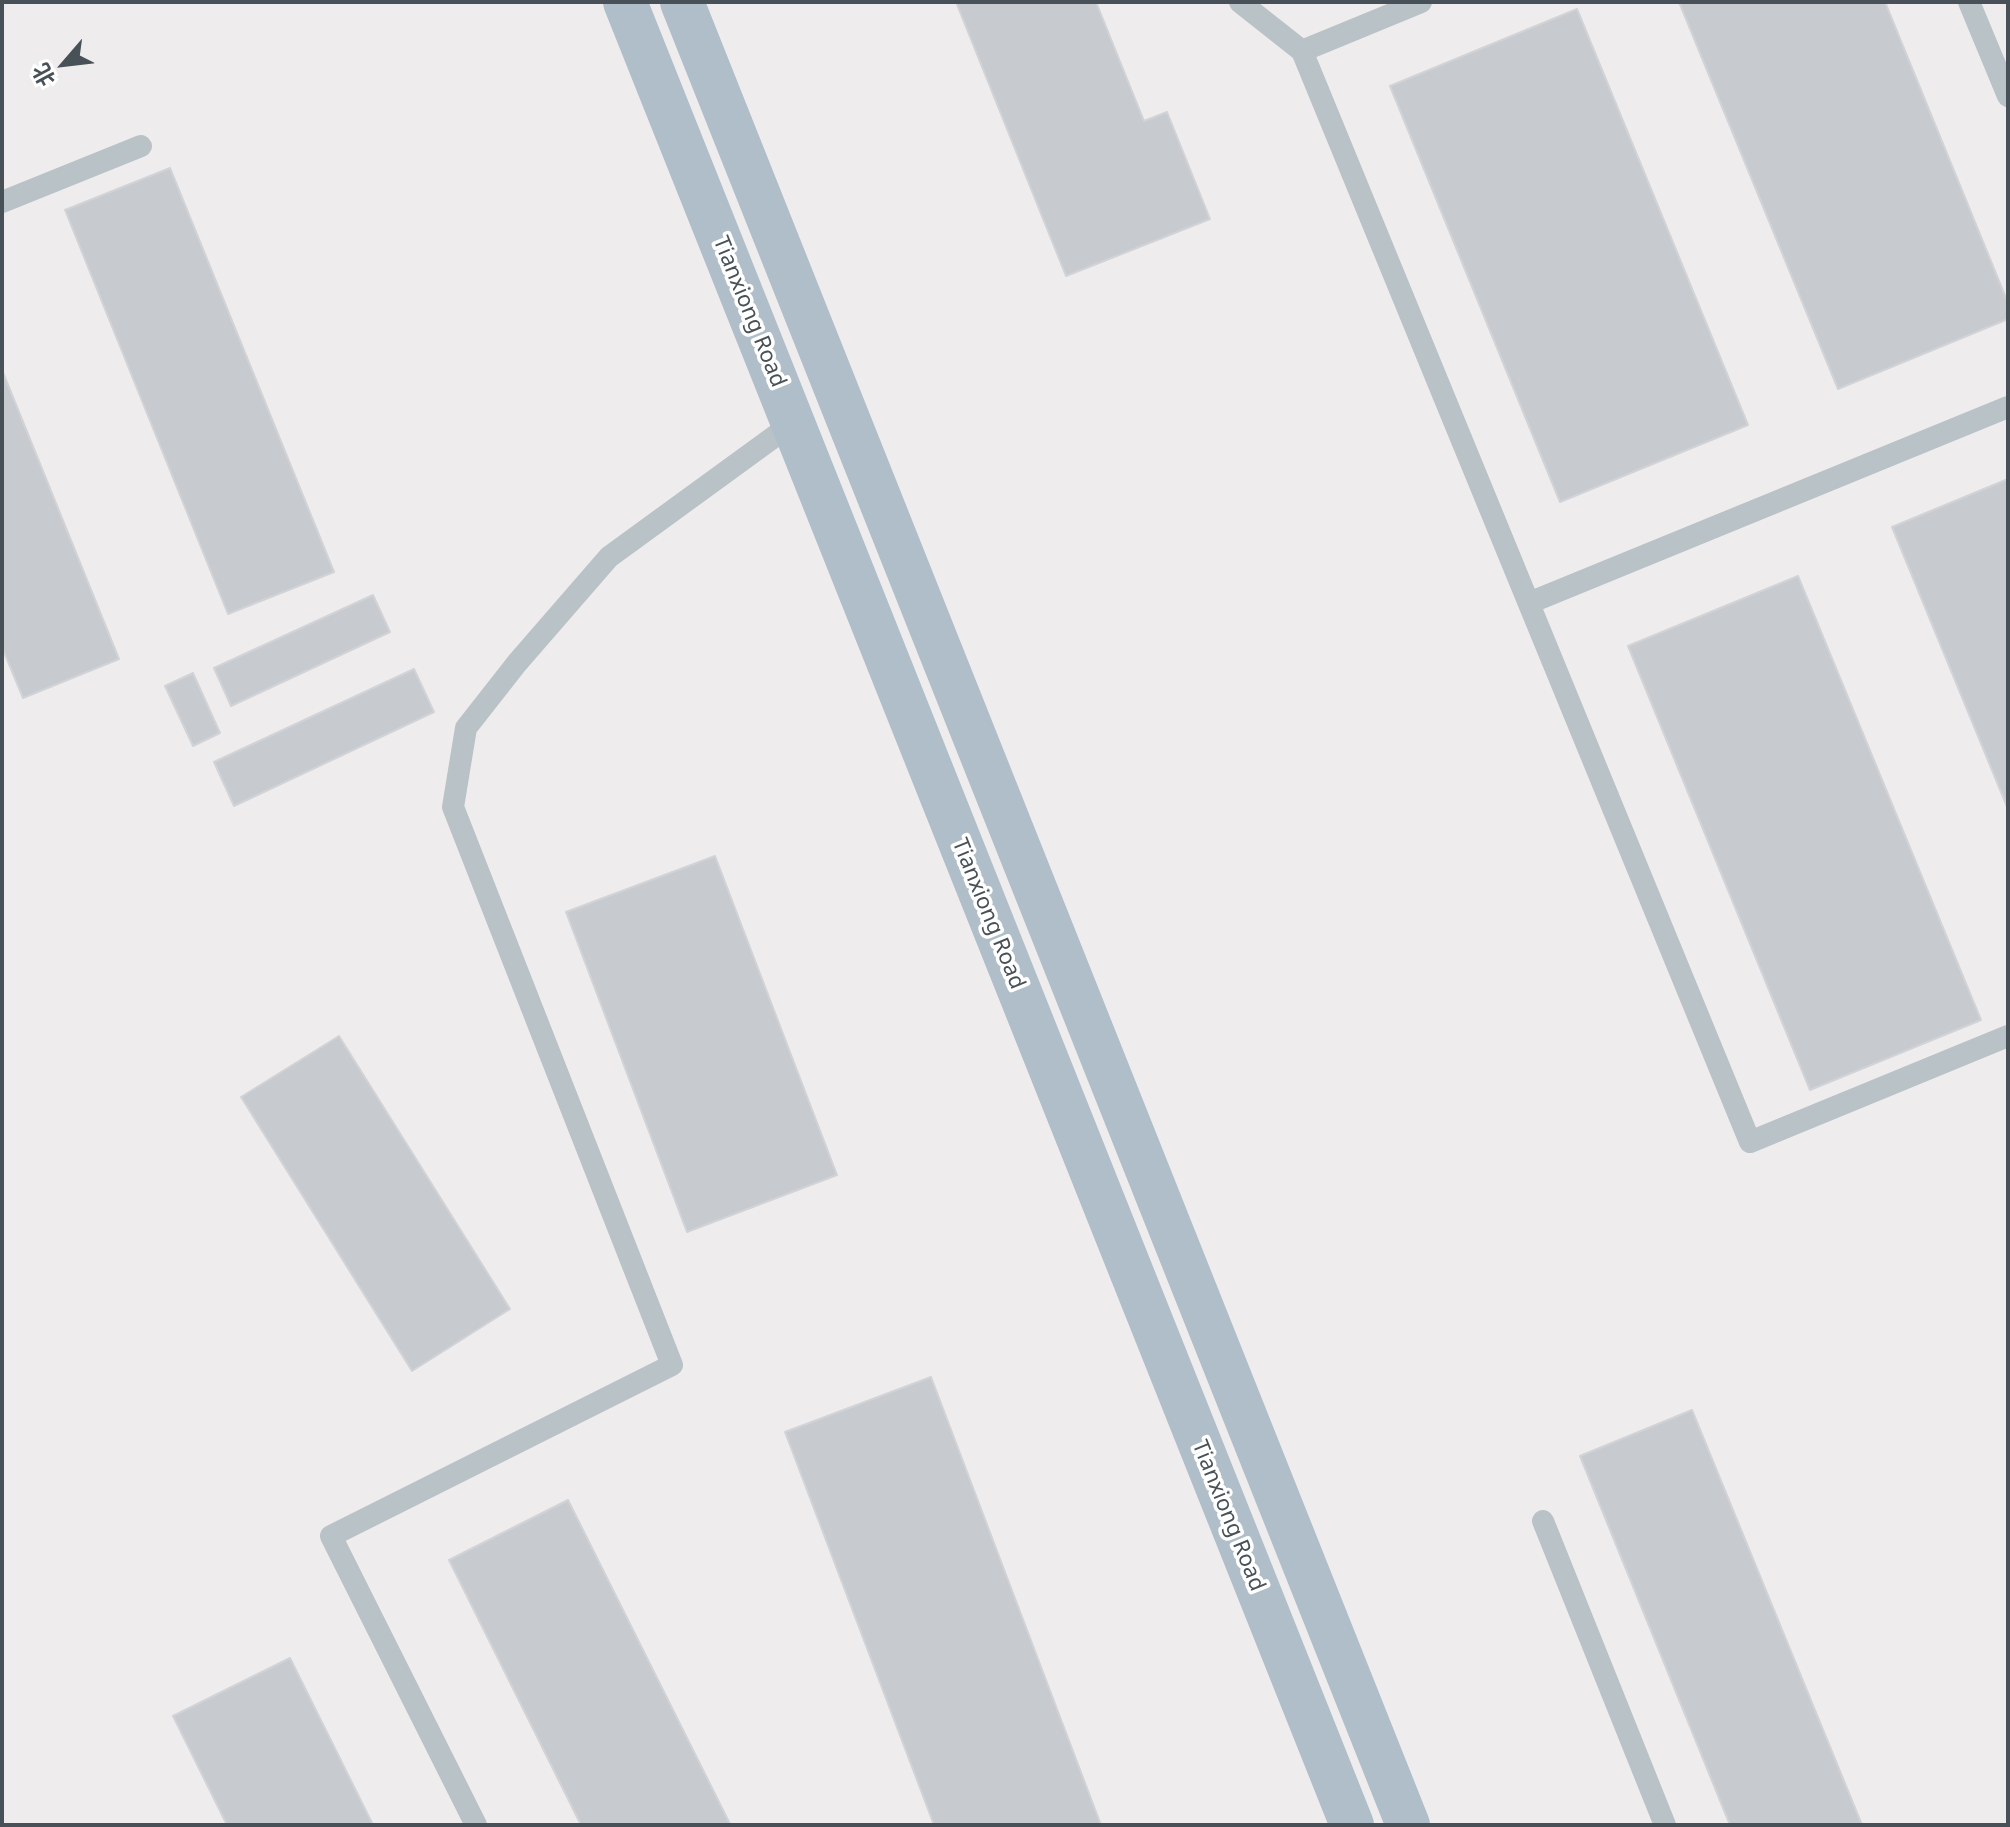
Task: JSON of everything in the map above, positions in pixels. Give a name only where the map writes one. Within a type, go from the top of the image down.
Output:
[{"type":"main road","name":"Tianxiong Road","points":[[625,2],[1352,1825]]},
{"type":"main road","points":[[682,2],[1408,1825]]},
{"type":"lane","points":[[1240,2],[1302,51],[1750,1142],[2008,1036]]},
{"type":"lane","points":[[1302,51],[1421,2]]},
{"type":"lane","points":[[1969,2],[2008,96]]},
{"type":"lane","points":[[2,202],[141,146]]},
{"type":"lane","points":[[1529,603],[2008,407]]},
{"type":"lane","points":[[476,1825],[331,1536],[672,1365],[453,807],[466,728],[517,663],[609,557],[793,423]]},
{"type":"lane","points":[[1543,1521],[1665,1825]]},
{"type":"building","points":[[956,2],[1096,2],[1144,121],[1167,112],[1210,219],[1066,276]]},
{"type":"building","points":[[1679,2],[1885,2],[2008,303],[2008,319],[1838,389]]},
{"type":"building","points":[[1577,9],[1748,425],[1560,502],[1390,86]]},
{"type":"building","points":[[170,168],[334,572],[228,614],[65,210]]},
{"type":"building","points":[[2,370],[119,659],[23,698],[2,647]]},
{"type":"building","points":[[2008,479],[2008,809],[1892,527]]},
{"type":"building","points":[[1798,576],[1981,1020],[1810,1090],[1628,646]]},
{"type":"building","points":[[373,595],[390,632],[231,706],[214,668]]},
{"type":"building","points":[[414,669],[434,712],[234,806],[214,762]]},
{"type":"building","points":[[193,673],[220,733],[193,746],[165,686]]},
{"type":"building","points":[[715,856],[837,1175],[687,1232],[566,912]]},
{"type":"building","points":[[339,1036],[510,1309],[412,1371],[241,1097]]},
{"type":"building","points":[[931,1377],[1101,1825],[934,1825],[785,1432]]},
{"type":"building","points":[[1692,1410],[1862,1825],[1730,1825],[1580,1456]]},
{"type":"building","points":[[568,1500],[730,1824],[581,1825],[449,1560]]},
{"type":"building","points":[[290,1658],[373,1825],[227,1825],[173,1716]]}]
